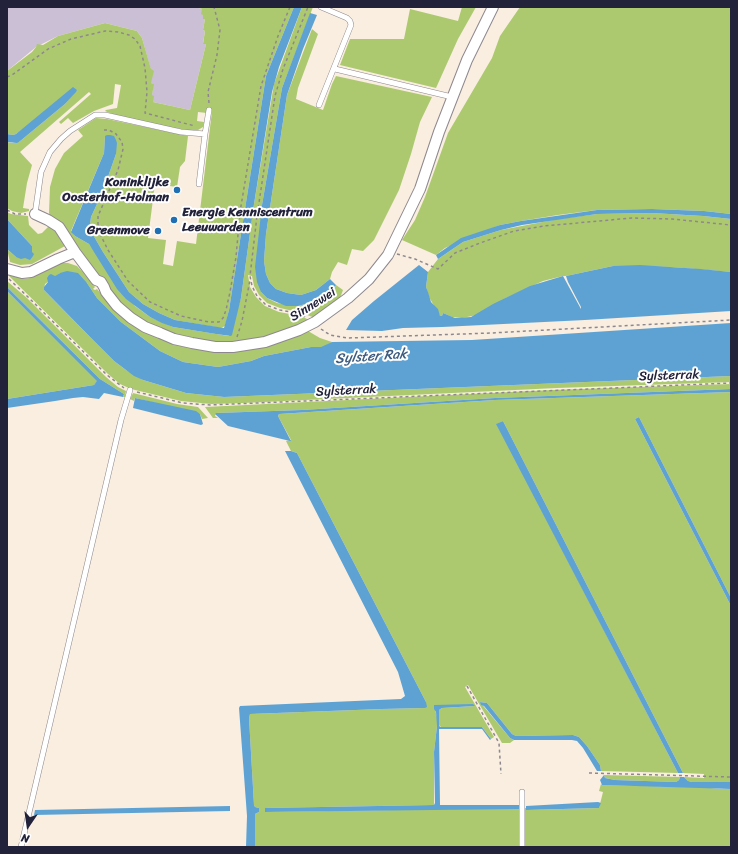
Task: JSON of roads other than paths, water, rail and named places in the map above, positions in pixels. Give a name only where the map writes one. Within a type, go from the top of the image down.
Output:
[{"type":"street","name":"Sinnewei","points":[[35,214],[48,220],[59,228],[96,280],[101,282],[106,292],[117,306],[145,327],[174,339],[215,347],[250,345],[281,337],[299,330],[315,322],[348,298],[369,279],[390,252],[420,189],[452,96],[467,60],[493,7]]},
{"type":"street","points":[[7,269],[22,273],[31,272],[75,252]]},
{"type":"lane","points":[[319,105],[351,25],[347,18],[321,7]]},
{"type":"lane","points":[[334,69],[452,96]]},
{"type":"lane","points":[[199,184],[209,110]]},
{"type":"lane","points":[[35,214],[41,172],[50,152],[70,131],[96,115],[104,115],[181,132],[206,131]]},
{"type":"lane","points":[[21,847],[121,420],[130,390]]},
{"type":"lane","points":[[522,792],[522,847]]},
{"type":"water","points":[[294,7],[302,7],[279,67],[272,92],[241,298],[232,335],[173,327],[162,323],[150,317],[126,299],[117,289],[89,244],[71,232],[104,153],[105,136],[114,136],[117,143],[116,154],[103,191],[91,217],[90,224],[92,233],[103,252],[129,292],[143,304],[175,320],[224,328],[229,310],[266,76]]},
{"type":"water","points":[[310,13],[317,15],[287,95],[266,234],[264,261],[266,274],[270,283],[276,289],[287,293],[301,295],[316,290],[330,279],[336,285],[320,300],[298,306],[286,306],[267,298],[261,292],[257,282],[255,267],[262,205],[282,88]]},
{"type":"water","points":[[73,87],[77,90],[65,104],[19,142],[7,142],[7,134],[16,134]]},
{"type":"water","points":[[652,209],[704,211],[731,214],[731,219],[652,213],[597,214],[522,225],[501,230],[463,242],[438,259],[436,255],[461,238],[500,225],[597,210]]},
{"type":"water","points":[[7,219],[32,246],[32,252],[34,254],[30,260],[16,257],[7,249]]},
{"type":"water","points":[[419,265],[428,272],[426,287],[431,302],[438,309],[440,316],[442,316],[443,313],[455,318],[471,317],[493,304],[530,286],[563,276],[581,309],[566,276],[613,266],[640,265],[731,272],[731,311],[585,320],[403,328],[382,331],[346,330],[352,320]]},
{"type":"water","name":"Sylster Rak","points":[[67,271],[78,273],[97,298],[121,322],[160,351],[183,362],[218,367],[251,361],[264,356],[311,347],[321,347],[332,342],[472,340],[731,323],[731,376],[224,397],[186,393],[134,376],[114,361],[44,290],[44,287],[48,282],[47,278],[49,275],[51,274],[55,276]]},
{"type":"water","points":[[7,287],[100,379],[124,394],[123,397],[104,393],[99,399],[83,397],[7,408],[7,399],[94,385],[97,381],[7,291]]},
{"type":"water","points":[[731,389],[731,392],[495,400],[279,414],[278,416],[291,441],[228,426],[215,414],[495,398]]},
{"type":"water","points":[[135,398],[196,411],[200,414],[203,424],[201,425],[133,408]]},
{"type":"water","points":[[639,417],[731,598],[731,606],[635,419]]},
{"type":"water","points":[[503,421],[683,773],[678,773],[496,424]]},
{"type":"water","points":[[285,451],[297,453],[426,702],[427,707],[250,714],[254,805],[255,807],[259,808],[259,812],[255,814],[255,847],[246,847],[247,816],[240,706],[401,699],[405,696],[398,672]]},
{"type":"water","points":[[480,702],[487,703],[512,734],[516,736],[573,735],[579,737],[600,765],[601,771],[597,771],[577,741],[514,740],[510,738]]},
{"type":"water","points":[[473,704],[475,706],[442,708],[439,710],[440,727],[482,727],[491,739],[490,740],[482,729],[439,729],[440,805],[519,805],[519,809],[265,812],[265,808],[434,805],[434,752],[437,726],[434,705]]},
{"type":"water","points":[[604,775],[605,778],[615,780],[676,782],[680,777],[684,777],[688,781],[692,782],[731,782],[731,789],[602,785],[600,780]]},
{"type":"water","points":[[601,803],[599,808],[526,810],[526,806]]},
{"type":"water","points":[[230,806],[230,811],[34,815],[35,810]]},
{"type":"place","name":"Koninklijke Oosterhof-Holman","points":[[177,190]]},
{"type":"place","name":"Energie Kenniscentrum Leeuwarden","points":[[174,220]]},
{"type":"place","name":"Greenmove","points":[[158,231]]}]
